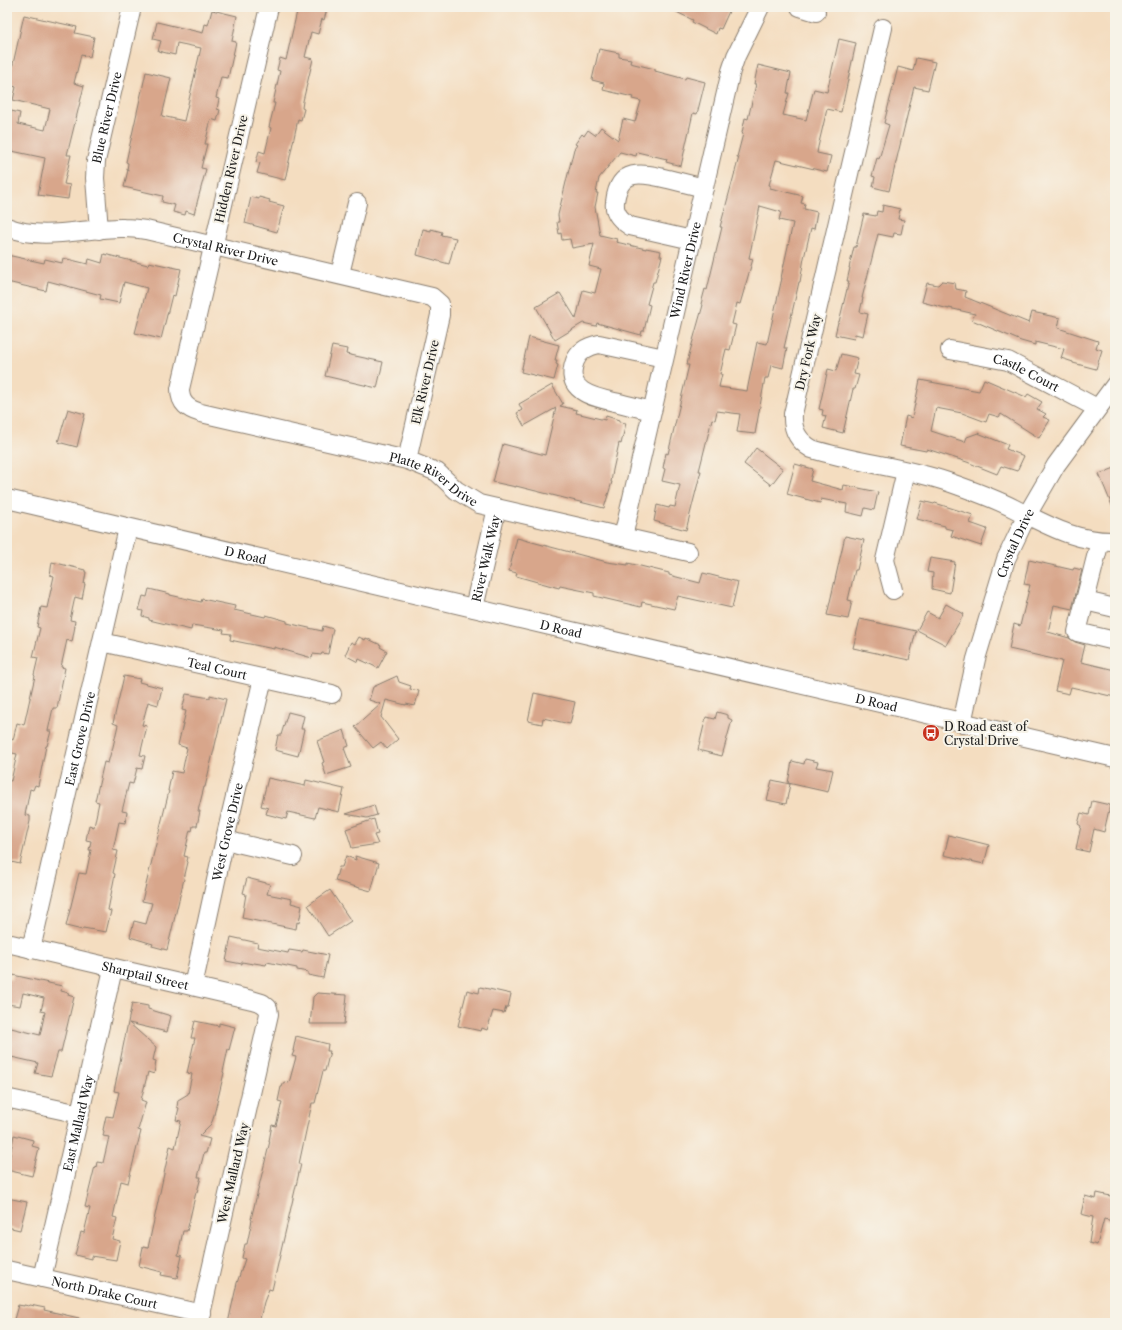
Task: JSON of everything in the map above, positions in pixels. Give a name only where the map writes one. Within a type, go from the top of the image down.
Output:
[{"type":"street","name":"Blue River Drive","points":[[99,230],[95,178],[96,161],[132,7]]},
{"type":"street","name":"Hidden River Drive","points":[[182,401],[180,390],[269,7]]},
{"type":"street","name":"Wind River Drive","points":[[623,537],[731,71],[736,56],[760,7]]},
{"type":"street","name":"Dry Fork Way","points":[[883,28],[793,414],[794,428],[800,441],[812,450],[946,481],[978,492],[1057,530],[1085,539],[1107,541]]},
{"type":"street","points":[[692,240],[630,226],[622,221],[616,213],[614,204],[618,188],[622,181],[632,176],[643,174],[704,188]]},
{"type":"street","points":[[340,274],[357,203]]},
{"type":"street","name":"Crystal River Drive","points":[[7,227],[16,231],[48,233],[124,228],[146,230],[421,293],[432,297],[440,304]]},
{"type":"street","name":"Elk River Drive","points":[[407,460],[438,327],[440,304]]},
{"type":"street","points":[[652,411],[587,395],[577,386],[574,379],[574,365],[580,352],[592,345],[599,344],[664,358]]},
{"type":"street","name":"Castle Court","points":[[950,350],[1008,361],[1097,408]]},
{"type":"street","name":"Crystal Drive","points":[[962,723],[976,659],[1006,559],[1027,515],[1056,465],[1115,385]]},
{"type":"street","name":"Platte River Drive","points":[[182,401],[190,409],[201,413],[407,460],[437,472],[456,490],[479,504],[688,552]]},
{"type":"street","points":[[893,590],[885,560],[906,471]]},
{"type":"street","name":"D Road","points":[[7,499],[1115,758]]},
{"type":"street","name":"River Walk Way","points":[[474,608],[497,508]]},
{"type":"street","name":"East Grove Drive","points":[[31,948],[128,528]]},
{"type":"street","points":[[1107,541],[1085,601],[1078,632],[1115,641]]},
{"type":"street","points":[[1085,601],[1115,608]]},
{"type":"street","name":"Teal Court","points":[[102,642],[332,694]]},
{"type":"street","name":"West Grove Drive","points":[[193,986],[262,678]]},
{"type":"street","points":[[225,839],[293,856]]},
{"type":"street","name":"Sharptail Street","points":[[7,943],[262,1003],[268,1008],[269,1014],[267,1023]]},
{"type":"street","name":"East Mallard Way","points":[[42,1278],[113,969]]},
{"type":"street","name":"West Mallard Way","points":[[200,1318],[267,1023]]},
{"type":"street","points":[[10,1099],[80,1114]]},
{"type":"street","name":"North Drake Court","points":[[7,1270],[200,1318]]},
{"type":"building","points":[[298,7],[326,7],[325,9],[327,9],[324,20],[322,19],[318,34],[311,32],[305,57],[313,59],[303,101],[302,108],[304,109],[301,120],[298,119],[285,180],[257,173],[260,163],[256,162],[259,151],[265,153],[271,128],[269,127],[275,103],[273,103],[280,71],[277,70],[280,58],[286,60]]},
{"type":"building","points":[[666,7],[731,7],[721,29],[718,28],[716,34],[692,22],[693,20]]},
{"type":"building","points":[[212,10],[237,16],[232,41],[236,42],[228,78],[221,77],[216,98],[219,99],[217,109],[220,110],[217,121],[211,119],[201,168],[206,169],[194,214],[186,211],[185,215],[173,212],[175,205],[162,202],[163,196],[124,187],[128,170],[128,163],[126,162],[146,72],[171,78],[162,116],[184,121],[201,48],[177,43],[175,55],[158,51],[161,41],[153,39],[157,22],[203,33],[205,24],[208,25]]},
{"type":"building","points":[[24,15],[77,27],[75,33],[94,37],[90,57],[81,55],[74,83],[84,86],[67,155],[71,155],[64,184],[70,185],[68,199],[38,195],[45,158],[7,150],[7,110],[20,113],[18,124],[45,130],[50,109],[13,100],[16,87],[7,84],[7,73],[10,73],[13,64]]},
{"type":"building","points":[[839,39],[856,43],[841,112],[827,109],[818,147],[817,153],[831,156],[827,172],[776,160],[769,185],[770,188],[803,196],[801,203],[805,204],[804,209],[817,212],[814,229],[811,228],[784,348],[787,348],[783,368],[771,365],[768,378],[765,378],[755,434],[737,432],[740,414],[717,411],[715,420],[712,419],[686,530],[654,521],[657,505],[669,508],[670,506],[675,507],[680,485],[662,481],[665,469],[663,468],[666,453],[668,454],[689,365],[687,365],[689,355],[703,305],[701,304],[705,289],[707,290],[722,227],[720,227],[739,157],[737,157],[743,134],[745,118],[748,119],[756,84],[754,84],[758,65],[791,73],[787,93],[789,93],[783,115],[806,120],[814,89],[827,92]],"holes":[[[760,206],[781,212],[779,220],[793,223],[767,344],[757,342],[747,391],[719,387],[722,374],[720,374],[726,349],[730,350],[736,325],[732,324],[737,303],[740,304],[753,259],[749,258]]]},
{"type":"building","points":[[599,49],[619,53],[619,57],[631,59],[630,63],[655,69],[655,71],[685,79],[686,77],[705,82],[697,114],[693,113],[681,166],[666,162],[667,159],[637,152],[636,156],[620,152],[599,178],[595,207],[600,235],[617,239],[616,242],[661,251],[660,256],[662,256],[647,304],[650,305],[644,331],[642,331],[641,335],[597,323],[596,326],[583,323],[555,340],[536,307],[560,293],[576,319],[583,290],[595,293],[601,269],[589,266],[594,244],[572,248],[570,239],[562,240],[561,233],[559,234],[557,222],[559,222],[558,215],[574,149],[577,145],[575,144],[582,134],[584,136],[588,130],[595,135],[601,127],[618,140],[623,119],[635,122],[641,101],[632,99],[633,97],[603,90],[604,83],[592,80]]},
{"type":"building","points":[[916,58],[935,62],[928,90],[914,87],[889,191],[873,187],[875,177],[872,176],[877,158],[879,159],[889,125],[884,123],[898,67],[913,71]]},
{"type":"building","points":[[251,197],[259,199],[259,197],[270,200],[269,202],[284,206],[277,232],[245,223]]},
{"type":"building","points":[[883,205],[900,209],[898,219],[904,220],[901,234],[894,233],[893,237],[878,234],[862,298],[860,312],[868,314],[863,336],[855,334],[854,339],[835,335],[849,281],[847,281],[854,247],[856,247],[864,214],[876,216],[877,211],[882,212]]},
{"type":"building","points":[[423,229],[431,231],[431,229],[442,232],[441,235],[456,238],[449,264],[417,255]]},
{"type":"building","points":[[104,254],[148,265],[149,262],[181,269],[175,296],[172,295],[161,339],[135,333],[147,288],[124,282],[119,303],[100,299],[101,295],[48,281],[46,291],[7,282],[7,255],[44,263],[45,259],[62,263],[63,258],[88,264],[89,259],[102,263]]},
{"type":"building","points":[[942,281],[955,283],[956,289],[966,291],[965,297],[1029,323],[1032,312],[1060,318],[1058,328],[1098,341],[1096,348],[1102,350],[1096,369],[1061,358],[1064,349],[1035,342],[1035,345],[1021,341],[972,320],[975,314],[922,302],[927,283],[938,285]]},
{"type":"building","points":[[529,337],[559,345],[555,360],[557,360],[556,364],[558,365],[554,380],[521,372]]},
{"type":"building","points":[[332,346],[347,349],[346,354],[383,362],[377,388],[325,376]]},
{"type":"building","points":[[841,354],[858,358],[854,374],[859,375],[855,389],[853,389],[843,433],[823,428],[826,416],[822,415],[823,410],[819,409],[828,369],[836,371]]},
{"type":"building","points":[[984,379],[1026,397],[1028,394],[1042,402],[1037,409],[1046,414],[1043,417],[1050,420],[1039,438],[1001,414],[999,417],[989,414],[986,422],[962,413],[936,408],[931,431],[965,442],[967,437],[978,433],[1008,445],[1006,449],[1024,456],[1017,471],[1001,466],[997,474],[967,462],[927,449],[926,451],[900,446],[906,416],[912,418],[920,380],[979,391]]},
{"type":"building","points":[[552,385],[563,404],[560,406],[577,410],[576,413],[605,420],[606,416],[619,420],[619,422],[626,423],[621,444],[619,443],[612,482],[604,508],[516,486],[493,482],[503,444],[545,455],[556,408],[524,426],[517,413],[522,410],[519,404]]},
{"type":"building","points":[[68,409],[85,414],[77,447],[58,442]]},
{"type":"building","points":[[756,448],[783,469],[771,485],[744,464]]},
{"type":"building","points":[[795,464],[813,469],[810,481],[843,490],[844,485],[878,492],[874,510],[865,508],[863,516],[846,512],[847,504],[821,499],[820,503],[787,494]]},
{"type":"building","points":[[1115,468],[1115,513],[1099,474]]},
{"type":"building","points":[[922,501],[935,503],[973,515],[970,523],[987,529],[981,546],[951,536],[953,530],[945,528],[945,526],[917,519]]},
{"type":"building","points":[[845,536],[864,540],[848,600],[852,601],[848,619],[827,615]]},
{"type":"building","points":[[517,538],[607,562],[628,565],[628,563],[669,573],[669,575],[700,583],[703,573],[738,582],[732,608],[678,596],[674,609],[642,602],[641,607],[594,596],[594,593],[560,586],[559,588],[516,576],[517,573],[509,571]]},
{"type":"building","points":[[930,558],[955,562],[950,593],[932,589],[933,573],[927,572]]},
{"type":"building","points":[[1029,560],[1073,570],[1074,568],[1082,570],[1072,609],[1054,605],[1048,632],[1069,638],[1075,642],[1085,645],[1081,662],[1115,670],[1115,697],[1071,687],[1069,694],[1055,691],[1062,661],[1009,649],[1014,624],[1020,626],[1030,585],[1024,584]]},
{"type":"building","points":[[52,562],[85,570],[85,584],[82,599],[75,597],[70,620],[75,621],[72,642],[67,640],[61,667],[65,668],[57,708],[53,708],[48,731],[51,731],[46,746],[38,786],[35,785],[33,790],[30,789],[25,815],[30,816],[30,821],[20,864],[7,861],[7,780],[11,781],[17,754],[8,752],[11,739],[13,740],[17,723],[24,725],[38,658],[33,657],[40,628],[37,627],[41,607],[47,608],[54,576],[50,575]]},
{"type":"building","points":[[149,589],[201,602],[202,599],[235,606],[234,610],[265,617],[266,615],[287,621],[287,623],[322,631],[323,626],[333,629],[328,654],[313,654],[312,658],[274,647],[274,649],[230,640],[231,634],[223,633],[224,630],[192,625],[191,630],[149,620],[149,618],[142,616],[143,611],[139,610],[143,596],[147,597]]},
{"type":"building","points":[[946,604],[964,614],[946,645],[917,630],[927,612],[938,618]]},
{"type":"building","points":[[860,619],[916,631],[909,660],[853,648]]},
{"type":"building","points":[[359,637],[365,640],[366,638],[381,645],[380,647],[387,651],[378,668],[359,659],[358,662],[345,655],[351,642],[355,644]]},
{"type":"building","points":[[124,676],[140,679],[139,682],[162,688],[158,705],[148,702],[142,725],[147,726],[140,755],[145,756],[142,769],[137,768],[133,784],[129,783],[122,811],[127,812],[125,823],[119,822],[113,850],[118,851],[113,873],[115,874],[108,910],[111,911],[106,932],[83,928],[82,930],[66,926],[79,873],[86,874],[91,850],[89,850],[91,841],[86,840],[89,825],[94,827],[99,802],[95,801],[104,762],[108,763],[112,751],[118,725],[113,723]]},
{"type":"building","points":[[397,676],[399,682],[411,686],[410,689],[419,691],[415,706],[386,700],[381,717],[398,739],[387,749],[381,742],[373,748],[355,727],[381,704],[369,700],[373,687]]},
{"type":"building","points":[[534,693],[575,702],[570,724],[543,718],[542,724],[528,721]]},
{"type":"building","points":[[186,694],[210,698],[210,695],[226,699],[198,811],[200,811],[197,826],[193,826],[192,831],[190,830],[184,856],[188,857],[188,862],[167,950],[130,937],[134,921],[146,924],[152,903],[142,901],[169,791],[172,771],[182,773],[187,748],[178,745],[186,711],[182,710]]},
{"type":"building","points":[[288,712],[304,716],[301,729],[304,729],[298,756],[275,750],[278,735],[281,735]]},
{"type":"building","points":[[717,712],[728,715],[728,718],[732,720],[722,756],[698,750],[706,717],[715,719]]},
{"type":"building","points":[[344,730],[349,746],[344,748],[351,767],[326,775],[322,763],[324,762],[317,741]]},
{"type":"building","points":[[805,759],[818,762],[816,767],[833,770],[828,792],[788,783],[792,761],[804,764]]},
{"type":"building","points":[[268,778],[305,786],[306,780],[344,789],[339,812],[318,807],[315,818],[288,812],[286,819],[266,814],[268,808],[261,806]]},
{"type":"building","points":[[772,780],[790,784],[786,804],[767,800]]},
{"type":"building","points":[[1092,801],[1110,805],[1104,832],[1094,829],[1089,852],[1076,849],[1081,826],[1078,824],[1081,813],[1089,815]]},
{"type":"building","points":[[374,805],[377,815],[367,818],[346,814]]},
{"type":"building","points":[[374,819],[378,834],[374,835],[378,844],[352,848],[346,829]]},
{"type":"building","points":[[949,835],[989,845],[984,864],[944,855]]},
{"type":"building","points":[[346,856],[356,860],[355,856],[379,863],[371,891],[335,881],[339,867],[342,867]]},
{"type":"building","points":[[247,878],[270,884],[267,894],[292,899],[291,903],[302,906],[299,923],[297,922],[296,929],[242,918],[246,894],[243,893]]},
{"type":"building","points":[[330,890],[351,921],[328,936],[308,905]]},
{"type":"building","points":[[231,937],[258,943],[257,947],[288,953],[289,950],[302,952],[303,950],[328,955],[323,978],[308,975],[308,972],[297,970],[297,968],[267,962],[266,965],[242,962],[242,964],[226,961]]},
{"type":"building","points":[[13,975],[62,986],[61,991],[69,993],[68,995],[74,997],[61,1052],[58,1052],[51,1076],[35,1073],[38,1063],[7,1056],[7,1027],[40,1035],[45,1012],[41,1011],[44,998],[23,993],[20,1006],[7,1004],[7,979],[12,980]]},
{"type":"building","points":[[480,987],[511,994],[508,1007],[506,1007],[504,1013],[493,1011],[487,1030],[482,1028],[481,1031],[458,1026],[467,990],[479,993]]},
{"type":"building","points":[[317,993],[347,995],[344,1024],[310,1024],[313,997]]},
{"type":"building","points":[[132,1003],[148,1006],[148,1009],[171,1016],[167,1032],[129,1023],[156,1047],[153,1060],[156,1061],[154,1074],[148,1072],[141,1100],[146,1102],[138,1130],[141,1131],[128,1183],[121,1181],[113,1217],[117,1218],[112,1239],[120,1241],[116,1260],[91,1256],[91,1259],[75,1255],[81,1232],[84,1233],[90,1208],[85,1207],[95,1166],[96,1167],[97,1162],[103,1163],[109,1137],[103,1136],[103,1130],[106,1116],[113,1117],[119,1092],[114,1091]]},
{"type":"building","points":[[195,1021],[219,1026],[219,1023],[235,1027],[229,1050],[228,1049],[213,1119],[211,1124],[199,1136],[210,1139],[206,1153],[204,1153],[198,1177],[201,1177],[187,1231],[183,1231],[178,1255],[182,1256],[177,1278],[161,1275],[162,1272],[139,1266],[143,1247],[148,1248],[170,1146],[175,1148],[181,1121],[176,1120],[179,1108],[177,1107],[178,1100],[188,1094],[192,1074],[187,1073],[195,1038],[191,1038]]},
{"type":"building","points":[[296,1036],[328,1044],[327,1051],[330,1051],[315,1103],[312,1103],[299,1164],[301,1164],[272,1290],[269,1289],[259,1323],[228,1323],[237,1283],[245,1259],[242,1258],[245,1244],[247,1244],[251,1219],[270,1141],[272,1125],[276,1126],[282,1102],[278,1101],[281,1087],[284,1082],[289,1083],[296,1057],[292,1056]]},
{"type":"building","points":[[14,1135],[33,1140],[32,1146],[39,1148],[32,1176],[7,1170]]},
{"type":"building","points":[[1097,1193],[1115,1197],[1115,1214],[1113,1221],[1104,1219],[1097,1245],[1089,1243],[1093,1217],[1081,1214],[1085,1196],[1096,1199]]},
{"type":"building","points":[[7,1198],[27,1202],[20,1230],[7,1227]]},
{"type":"building","points":[[18,1305],[30,1305],[45,1308],[44,1310],[79,1318],[79,1323],[13,1323]]},
{"type":"place","name":"D Road east of Crystal Drive","points":[[931,733]]}]
